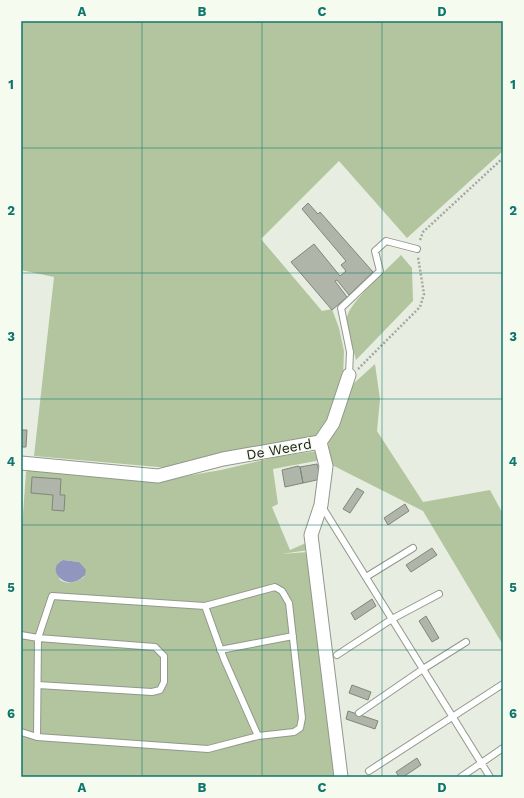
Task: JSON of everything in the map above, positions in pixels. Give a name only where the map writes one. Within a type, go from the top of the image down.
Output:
[{"type":"street","points":[[320,442],[333,423],[349,375]]},
{"type":"street","name":"De Weerd","points":[[21,463],[158,476],[223,459],[320,442],[326,466],[321,505],[311,535],[341,777]]},
{"type":"lane","points":[[349,375],[350,352],[341,308],[380,272],[375,251],[386,241],[417,249]]},
{"type":"lane","points":[[321,505],[490,777]]},
{"type":"lane","points":[[366,577],[413,548]]},
{"type":"lane","points":[[21,732],[37,737],[208,749],[258,736],[294,732],[300,728],[302,718],[289,603],[282,591],[275,587],[205,606],[52,596],[38,638],[37,737]]},
{"type":"lane","points":[[337,655],[392,620],[439,594]]},
{"type":"lane","points":[[205,606],[220,650],[258,736]]},
{"type":"lane","points":[[21,635],[38,638],[155,647],[164,656],[164,682],[160,690],[152,692],[38,685]]},
{"type":"lane","points":[[220,650],[293,636]]},
{"type":"lane","points":[[358,713],[466,642]]},
{"type":"lane","points":[[369,771],[503,684]]},
{"type":"lane","points":[[461,777],[503,748]]},
{"type":"path","points":[[349,375],[362,366],[420,307],[424,294],[417,249],[423,232],[503,158]]},
{"type":"green space","points":[[21,21],[503,21],[503,151],[407,238],[339,161],[261,239],[322,311],[332,309],[339,328],[344,351],[343,378],[327,427],[312,439],[169,468],[34,456],[54,277],[21,270]]},
{"type":"green space","points":[[401,255],[412,268],[413,301],[356,360],[348,327],[347,318],[349,312],[361,295]]},
{"type":"green space","points":[[375,364],[380,399],[377,431],[423,502],[490,490],[503,514],[503,645],[423,511],[330,464],[328,440],[352,385]]},
{"type":"green space","points":[[318,451],[321,460],[273,469],[278,504],[272,507],[290,550],[308,542],[309,550],[281,554],[308,552],[337,777],[21,777],[21,543],[26,472],[29,469],[157,481],[221,470],[280,456]],"holes":[[[63,560],[79,562],[84,577],[72,582],[60,580],[57,568],[60,562]]]},
{"type":"water","points":[[63,560],[79,562],[86,570],[85,575],[78,580],[71,582],[60,578],[56,569],[58,564]]},
{"type":"building","points":[[308,203],[318,214],[320,212],[373,272],[349,295],[337,280],[335,281],[347,297],[332,310],[291,262],[314,244],[340,276],[346,271],[341,265],[346,261],[302,209]]},
{"type":"building","points":[[21,430],[27,430],[26,447],[21,447]]},
{"type":"building","points":[[317,464],[321,479],[303,483],[300,467]]},
{"type":"building","points":[[298,466],[300,467],[303,483],[285,487],[282,470]]},
{"type":"building","points":[[32,477],[61,479],[60,495],[65,495],[64,511],[52,510],[53,495],[31,493]]},
{"type":"building","points":[[357,488],[364,492],[350,513],[343,509]]},
{"type":"building","points":[[405,504],[409,511],[388,525],[384,518]]},
{"type":"building","points":[[432,548],[437,555],[411,572],[406,565]]},
{"type":"building","points":[[372,599],[376,606],[355,620],[351,613]]},
{"type":"building","points":[[426,616],[439,638],[432,642],[419,621]]},
{"type":"building","points":[[352,685],[371,692],[368,700],[349,693]]},
{"type":"building","points":[[348,711],[378,721],[375,729],[346,719]]},
{"type":"building","points":[[417,758],[421,765],[403,777],[399,777],[396,772]]}]
